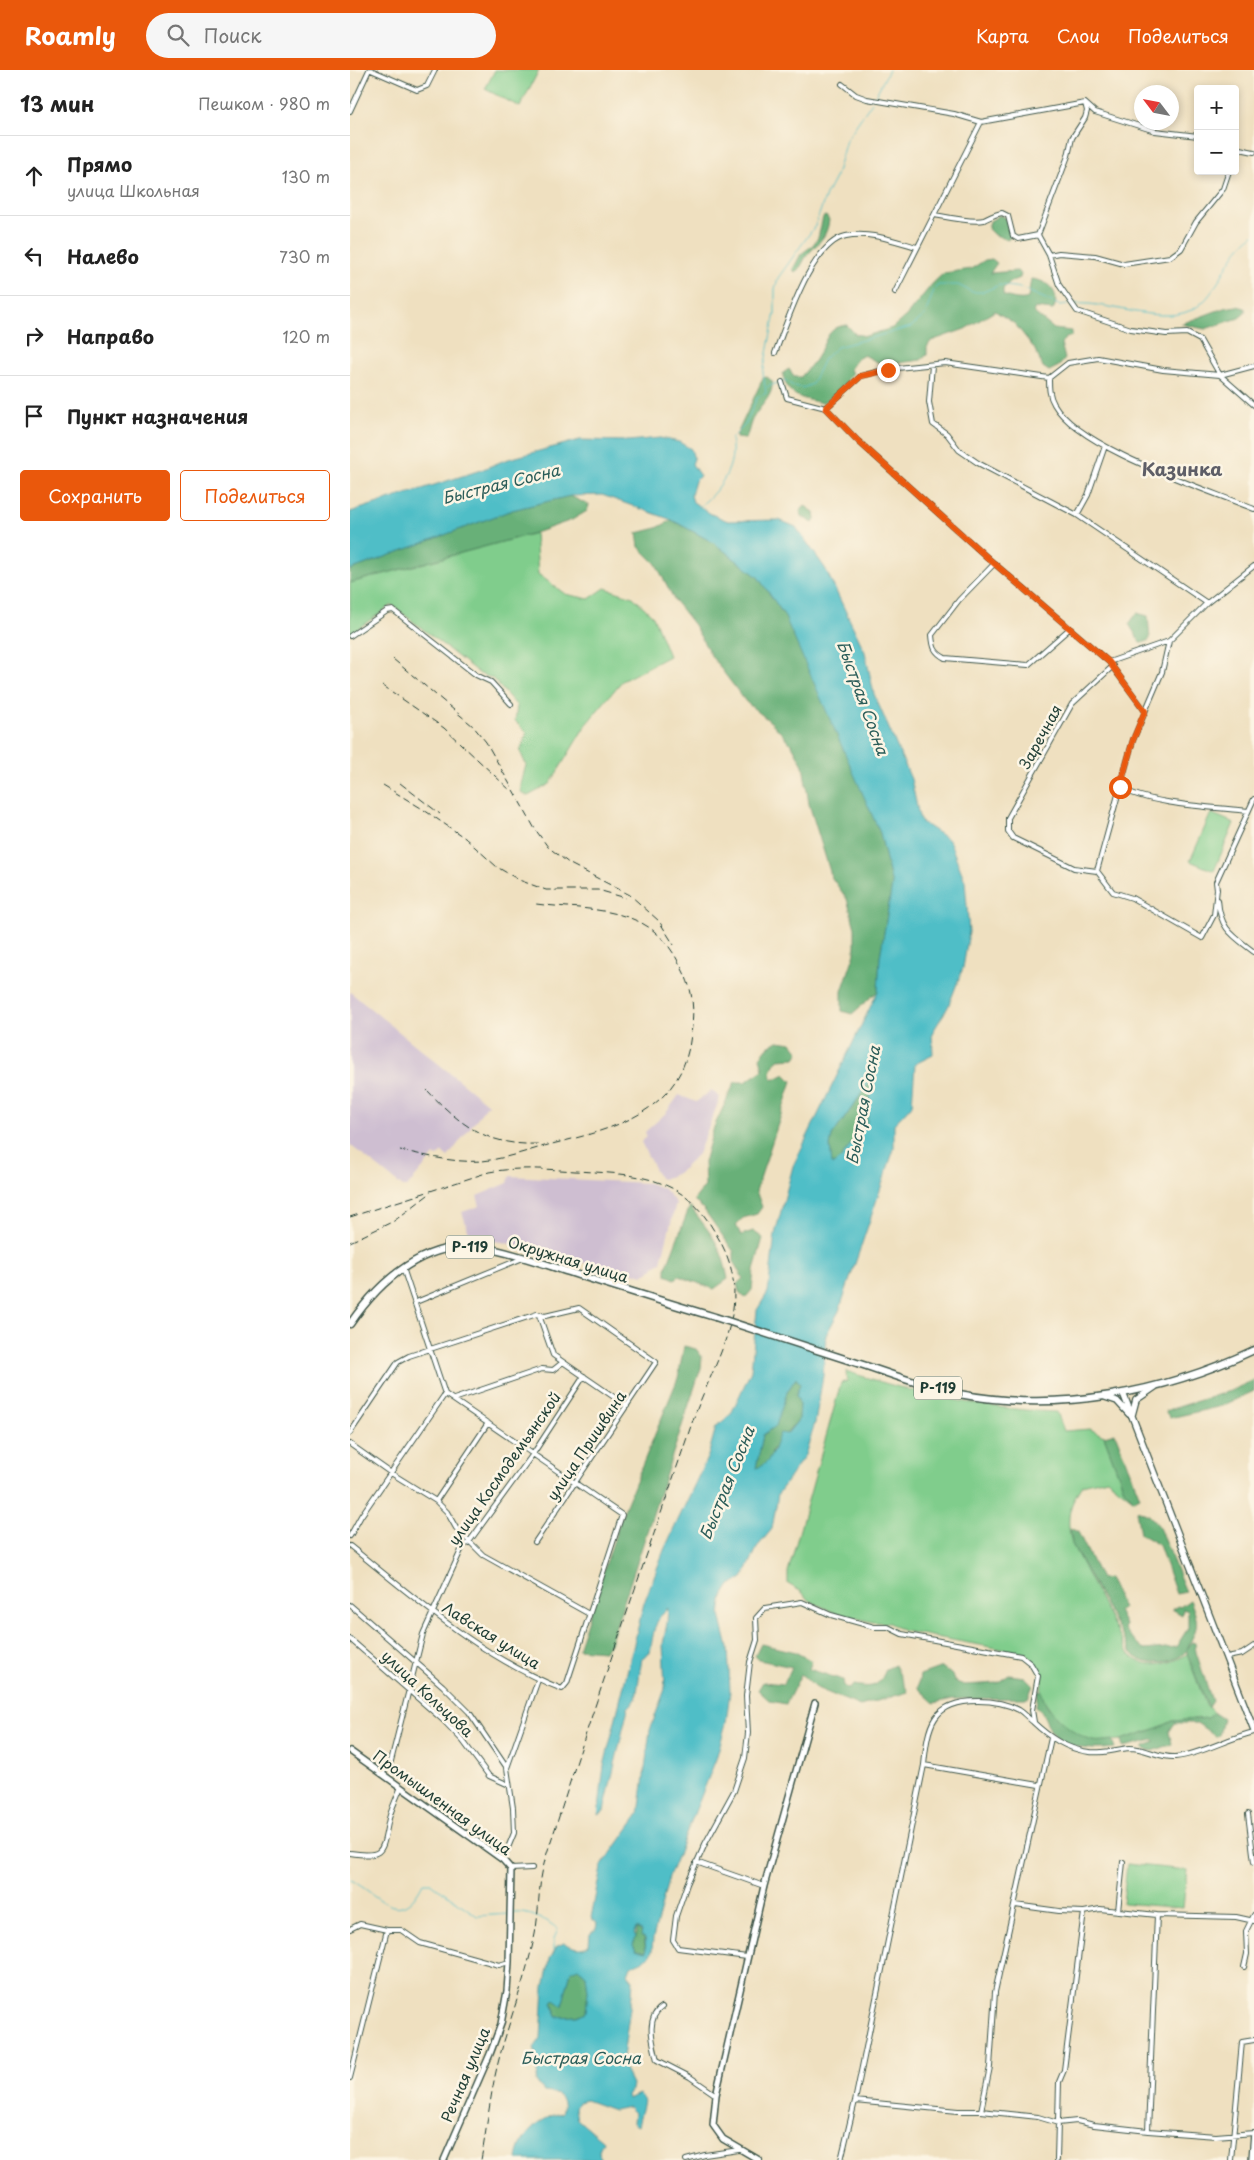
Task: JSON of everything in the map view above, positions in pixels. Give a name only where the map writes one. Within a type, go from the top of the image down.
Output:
[{"type":"highway","name":"Окружная улица","points":[[350,1324],[381,1285],[403,1268],[429,1255],[455,1248],[484,1248],[523,1258],[957,1394],[1028,1403],[1102,1397]]},
{"type":"highway","name":"Р-119","points":[[1102,1397],[1160,1384],[1206,1370],[1254,1350]]},
{"type":"main road","points":[[1132,1417],[1136,1400],[1160,1384]]},
{"type":"main road","points":[[1123,1393],[1227,1657],[1254,1731]]},
{"type":"main road","points":[[1102,1397],[1117,1401],[1132,1417]]},
{"type":"main road","points":[[1252,2160],[1254,2133]]},
{"type":"street","points":[[350,111],[370,70],[417,90],[427,86],[435,70]]},
{"type":"street","points":[[842,84],[856,96],[954,114],[981,122],[1085,103],[1096,112],[1155,131],[1194,136]]},
{"type":"street","points":[[1085,103],[1087,111],[1085,118],[1072,138],[1068,156],[1038,235],[1049,255],[1059,285],[1077,311],[1131,328],[1166,334],[1187,333],[1200,340],[1220,375],[1254,405]]},
{"type":"street","points":[[895,292],[981,122]]},
{"type":"street","points":[[1239,149],[1254,152]]},
{"type":"street","points":[[1049,255],[1059,253],[1095,256],[1124,264],[1170,257],[1181,249],[1196,222],[1223,189],[1228,175]]},
{"type":"street","points":[[935,215],[983,220],[990,215],[1002,213],[1008,216],[1013,236],[1018,239],[1038,235]]},
{"type":"street","points":[[775,354],[805,278],[835,239],[853,234],[864,235],[917,247]]},
{"type":"street","points":[[826,408],[861,376],[888,370],[945,363],[1049,378],[1068,363],[1098,358],[1164,370],[1220,375],[1254,366]]},
{"type":"street","points":[[932,365],[929,402],[933,424],[947,434],[959,450],[978,463],[1077,515],[1207,603]]},
{"type":"street","points":[[1049,378],[1049,390],[1054,405],[1073,425],[1105,446],[1140,464],[1254,509]]},
{"type":"street","points":[[782,382],[787,398],[826,408],[858,441],[994,564],[1109,662],[1145,711]]},
{"type":"street","points":[[1077,515],[1088,495],[1105,446]]},
{"type":"street","points":[[994,564],[959,600],[932,635],[932,646],[937,654],[945,658],[1028,665],[1069,629]]},
{"type":"street","points":[[1109,662],[1169,641],[1207,603],[1254,566]]},
{"type":"street","points":[[350,636],[387,611],[393,610],[476,675],[492,682],[511,704]]},
{"type":"street","points":[[1169,641],[1162,672],[1133,740],[1097,871],[1113,892],[1132,898],[1202,938],[1214,915],[1217,889]]},
{"type":"street","name":"Заречная","points":[[1097,871],[1074,868],[1013,838],[1008,831],[1008,818],[1072,704],[1112,666]]},
{"type":"street","points":[[1120,787],[1128,792],[1155,798],[1248,812]]},
{"type":"street","points":[[1254,799],[1216,882],[1219,915],[1226,930],[1254,952]]},
{"type":"street","points":[[416,1302],[523,1258]]},
{"type":"street","points":[[350,1444],[391,1473],[436,1501],[469,1542],[483,1555],[588,1614],[622,1515],[445,1394],[416,1302],[403,1268]]},
{"type":"street","name":"улица Пришвина","points":[[535,1542],[576,1484],[656,1362],[579,1308],[545,1316],[539,1315]]},
{"type":"street","points":[[350,1433],[398,1362],[408,1356],[539,1315],[553,1355],[626,1406]]},
{"type":"street","points":[[454,1399],[542,1369],[553,1370],[563,1362]]},
{"type":"street","name":"улица Космодемьянской","points":[[381,1774],[390,1765],[423,1634],[463,1546],[469,1542],[533,1454],[584,1376]]},
{"type":"street","points":[[350,1536],[445,1394]]},
{"type":"street","points":[[436,1501],[488,1423]]},
{"type":"street","name":"Лавская улица","points":[[350,1546],[455,1630],[538,1680],[562,1689],[568,1682],[588,1614]]},
{"type":"street","points":[[747,1958],[678,1948],[673,1940],[676,1916],[696,1862],[734,1791],[745,1758],[748,1733],[746,1696],[750,1662],[757,1640],[756,1618],[764,1608],[802,1602],[831,1615],[874,1627],[888,1627],[902,1634],[1021,1656],[1031,1664],[1038,1676],[1032,1710],[1034,1723]]},
{"type":"street","points":[[350,1605],[469,1712],[507,1768]]},
{"type":"street","name":"улица Кольцова","points":[[350,1639],[450,1728],[489,1776],[509,1785]]},
{"type":"street","points":[[1227,1657],[1242,1654],[1254,1646]]},
{"type":"street","points":[[502,1860],[514,1834],[513,1808],[507,1768],[538,1680]]},
{"type":"street","points":[[841,2160],[855,2102],[924,1765],[926,1739],[934,1718],[945,1706],[966,1701],[991,1701],[1020,1710],[1051,1738],[1062,1745],[1082,1751],[1116,1751],[1131,1748],[1173,1757],[1196,1753],[1230,1738],[1254,1731]]},
{"type":"street","points":[[759,2160],[723,2140],[713,2125],[716,2095],[764,1886],[815,1703]]},
{"type":"street","points":[[981,2111],[990,2067],[995,1992],[1039,1785],[1051,1738]]},
{"type":"street","name":"Промышленная улица","points":[[350,1751],[502,1860],[510,1869],[510,1909]]},
{"type":"street","points":[[924,1765],[1039,1785]]},
{"type":"street","points":[[350,1853],[375,1854],[381,1850],[384,1846],[388,1821],[400,1788]]},
{"type":"street","points":[[1248,1814],[1254,1862]]},
{"type":"street","points":[[696,1862],[764,1886]]},
{"type":"street","points":[[1118,1911],[1123,1862]]},
{"type":"street","points":[[510,1869],[532,1868]]},
{"type":"street","points":[[1015,1905],[1084,1912],[1100,1909],[1157,1915],[1253,1919],[1246,1931],[1247,1954],[1244,1967]]},
{"type":"street","name":"Речная улица","points":[[444,2160],[501,2024],[507,1991],[510,1909]]},
{"type":"street","points":[[1057,2160],[1059,2082],[1064,2070],[1084,1912]]},
{"type":"street","points":[[1148,2131],[1157,1915]]},
{"type":"street","points":[[350,1929],[360,1924],[387,1930],[402,1930],[420,1943],[499,1965],[509,1962]]},
{"type":"street","points":[[350,2078],[387,1930]]},
{"type":"street","points":[[662,2007],[653,2016],[652,2039],[657,2060],[690,2077],[716,2095]]},
{"type":"street","points":[[1231,2160],[1242,2042],[1254,2040]]},
{"type":"street","points":[[855,2102],[958,2111],[981,2111],[1038,2117],[1058,2122],[1077,2121],[1094,2126],[1148,2131],[1216,2136],[1254,2133]]},
{"type":"street","points":[[686,2160],[740,2150]]},
{"type":"street","points":[[724,2160],[729,2153]]},
{"type":"shaded area","points":[[350,992],[488,1104],[448,1157],[442,1152],[437,1157],[434,1155],[407,1187],[403,1187],[350,1145]]},
{"type":"shaded area","points":[[712,1090],[720,1098],[698,1154],[680,1172],[663,1179],[659,1178],[641,1142],[647,1137],[645,1132],[666,1113],[679,1095],[696,1102]]},
{"type":"shaded area","points":[[510,1176],[647,1183],[663,1188],[676,1203],[661,1262],[644,1275],[566,1259],[502,1242],[471,1239],[462,1212],[480,1206],[477,1196],[508,1183]]},
{"type":"green space","points":[[495,70],[539,70],[520,107],[485,89]]},
{"type":"green space","points":[[1000,215],[1006,218],[1011,236],[1008,240],[993,234],[988,229],[990,221]]},
{"type":"green space","points":[[826,216],[829,220],[824,235],[795,272],[793,269],[801,254],[812,246],[818,238],[823,217]]},
{"type":"green space","points":[[992,259],[997,263],[990,273],[1017,271],[1021,274],[1020,278],[1010,282],[1003,289],[1003,295],[1016,299],[1028,298],[1031,279],[1043,282],[1052,288],[1056,298],[1053,310],[1035,308],[1033,312],[1054,329],[1072,331],[1072,336],[1066,338],[1061,343],[1065,359],[1059,366],[1049,371],[1043,367],[1034,348],[1015,324],[995,311],[965,329],[931,341],[927,347],[927,355],[921,360],[883,365],[864,355],[857,359],[850,369],[852,374],[837,393],[822,403],[801,398],[787,387],[783,373],[789,369],[794,377],[801,377],[816,358],[828,335],[835,328],[847,325],[855,334],[866,336],[892,328],[906,316],[933,283],[944,273],[971,269],[985,260]]},
{"type":"green space","points":[[1237,306],[1245,308],[1245,313],[1239,318],[1205,329],[1181,324],[1224,308]]},
{"type":"green space","points":[[767,377],[772,381],[771,392],[752,420],[745,439],[736,438],[763,378]]},
{"type":"green space","points":[[570,496],[589,505],[587,511],[572,520],[535,533],[350,583],[350,570],[512,510]]},
{"type":"green space","points":[[805,506],[814,512],[815,519],[813,523],[801,516],[800,511]]},
{"type":"green space","points":[[672,520],[714,543],[758,577],[784,615],[836,729],[880,833],[892,885],[880,957],[878,991],[852,1014],[842,1011],[842,991],[855,953],[855,928],[847,899],[832,878],[809,804],[803,765],[792,745],[772,723],[746,702],[712,657],[694,625],[675,601],[656,564],[639,547],[637,533],[657,528]]},
{"type":"green space","points":[[535,533],[538,574],[565,594],[589,599],[605,588],[633,597],[653,616],[669,656],[622,681],[587,723],[550,784],[528,796],[521,792],[526,765],[520,751],[527,733],[515,721],[517,706],[492,678],[480,674],[392,605],[350,634],[350,583]]},
{"type":"green space","points":[[1137,613],[1148,616],[1150,639],[1146,642],[1140,642],[1129,624]]},
{"type":"green space","points":[[1211,813],[1234,823],[1214,871],[1190,861]]},
{"type":"green space","points":[[778,1041],[792,1043],[799,1052],[795,1058],[778,1059],[772,1069],[773,1080],[785,1074],[792,1081],[756,1191],[762,1207],[757,1214],[743,1218],[736,1225],[741,1235],[753,1231],[763,1238],[754,1270],[752,1290],[745,1298],[739,1292],[737,1284],[743,1278],[734,1263],[734,1252],[705,1211],[694,1200],[705,1186],[704,1162],[714,1127],[735,1082],[745,1082],[763,1070],[760,1057],[768,1047]]},
{"type":"green space","points":[[873,1078],[867,1122],[841,1158],[832,1166],[830,1146],[832,1136]]},
{"type":"green space","points":[[690,1206],[714,1240],[725,1266],[728,1279],[714,1289],[679,1276],[675,1279],[666,1275],[666,1268]]},
{"type":"green space","points":[[684,1346],[696,1349],[702,1357],[701,1368],[610,1644],[604,1651],[578,1649],[622,1515],[678,1378]]},
{"type":"green space","points":[[846,1371],[898,1387],[950,1399],[1003,1408],[1057,1412],[1064,1431],[1090,1429],[1104,1436],[1124,1489],[1134,1500],[1107,1479],[1082,1485],[1071,1507],[1069,1527],[1072,1544],[1127,1651],[1138,1661],[1151,1665],[1170,1662],[1187,1654],[1206,1705],[1214,1713],[1208,1718],[1173,1721],[1121,1740],[1095,1742],[1083,1738],[1059,1721],[1041,1696],[1042,1675],[1030,1657],[1023,1653],[903,1631],[889,1623],[872,1622],[833,1612],[808,1600],[802,1592],[788,1584],[788,1572],[841,1383],[847,1381]]},
{"type":"green space","points":[[796,1378],[800,1384],[796,1395],[800,1405],[799,1419],[772,1450],[771,1459],[766,1465],[756,1468],[763,1435],[776,1425],[787,1392]]},
{"type":"green space","points":[[1254,1380],[1254,1391],[1222,1406],[1170,1418],[1165,1411],[1230,1391]]},
{"type":"green space","points":[[1115,1433],[1140,1497],[1134,1500],[1124,1489],[1104,1436]]},
{"type":"green space","points":[[1136,1510],[1149,1515],[1158,1525],[1186,1592],[1176,1594],[1159,1545],[1140,1534]]},
{"type":"green space","points":[[1070,1528],[1078,1532],[1101,1579],[1109,1578],[1123,1608],[1118,1611],[1125,1625],[1124,1628],[1135,1642],[1145,1650],[1176,1647],[1188,1628],[1188,1611],[1183,1609],[1182,1615],[1172,1609],[1180,1607],[1190,1600],[1196,1625],[1194,1635],[1187,1649],[1192,1642],[1195,1643],[1196,1652],[1212,1701],[1208,1707],[1187,1650],[1172,1660],[1159,1663],[1146,1662],[1137,1658],[1131,1652],[1072,1544]]},
{"type":"green space","points":[[761,1644],[795,1652],[812,1661],[809,1669],[843,1680],[844,1686],[850,1689],[853,1685],[874,1685],[881,1680],[886,1669],[895,1665],[908,1692],[860,1706],[814,1687],[801,1674],[786,1704],[770,1701],[758,1690],[763,1682],[784,1684],[792,1667],[759,1660],[755,1656]]},
{"type":"green space","points":[[942,1667],[952,1675],[954,1681],[964,1685],[997,1683],[1009,1675],[1025,1677],[1033,1685],[1028,1698],[953,1699],[934,1703],[918,1688],[920,1675]]},
{"type":"green space","points":[[1038,1690],[1042,1691],[1043,1698],[1053,1714],[1070,1728],[1093,1741],[1112,1740],[1115,1748],[1082,1748],[1058,1739],[1052,1733],[1036,1706]]},
{"type":"green space","points":[[1214,1713],[1223,1719],[1219,1736],[1216,1737],[1197,1723],[1175,1723],[1169,1732],[1172,1744],[1153,1751],[1144,1749],[1144,1746],[1155,1742],[1153,1740],[1123,1747],[1121,1740],[1173,1721],[1208,1718]]},
{"type":"green space","points":[[1127,1864],[1187,1870],[1183,1908],[1123,1903]]},
{"type":"green space","points":[[636,1928],[642,1932],[646,1952],[636,1950],[633,1944],[636,1937]]},
{"type":"green space","points":[[578,1968],[586,1975],[588,1991],[586,2012],[577,2016],[557,2017],[552,2002],[554,1999],[562,2006],[571,1971]]},
{"type":"water","name":"Быстрая Сосна","points":[[660,438],[679,442],[691,449],[694,459],[692,464],[700,476],[695,481],[691,495],[693,502],[711,514],[728,521],[779,520],[796,527],[825,568],[865,652],[874,694],[911,779],[920,821],[949,840],[965,881],[969,932],[963,968],[948,1007],[932,1033],[933,1055],[915,1064],[912,1105],[894,1124],[894,1149],[839,1311],[826,1335],[823,1376],[815,1423],[805,1455],[778,1494],[772,1529],[758,1546],[743,1578],[730,1585],[723,1596],[720,1615],[728,1648],[730,1691],[726,1723],[716,1759],[669,1877],[653,1938],[652,1951],[649,1957],[631,1966],[628,1974],[633,1980],[622,2064],[632,2084],[631,2090],[627,2095],[628,2099],[639,2094],[644,2101],[638,2126],[633,2123],[634,2113],[628,2107],[614,2110],[586,2100],[578,2102],[575,2108],[577,2119],[603,2141],[599,2150],[600,2160],[517,2160],[522,2143],[532,2129],[546,2119],[562,2113],[563,2108],[560,2097],[553,2093],[544,2092],[536,2081],[539,2069],[534,2048],[541,2038],[544,1987],[550,1959],[557,1946],[564,1943],[579,1948],[589,1945],[590,1934],[596,1929],[597,1923],[591,1918],[601,1867],[639,1814],[650,1730],[665,1689],[663,1644],[668,1608],[663,1612],[657,1623],[650,1653],[642,1658],[636,1699],[628,1708],[604,1811],[598,1815],[604,1766],[644,1603],[664,1550],[708,1456],[716,1427],[731,1414],[751,1371],[757,1310],[768,1292],[775,1234],[793,1166],[878,991],[880,957],[892,885],[880,833],[784,615],[758,577],[714,543],[672,520],[602,495],[570,496],[512,510],[350,570],[350,512],[481,470],[505,460],[580,440],[628,441]],"holes":[[[872,1079],[867,1122],[841,1158],[832,1165],[830,1146],[832,1136]],[[796,1378],[800,1384],[796,1395],[800,1405],[799,1419],[787,1434],[780,1433],[769,1459],[762,1466],[756,1468],[763,1435],[776,1426],[787,1392]],[[636,1928],[642,1931],[641,1936],[645,1938],[646,1952],[636,1950],[633,1944],[636,1937],[634,1933]],[[578,1968],[586,1975],[588,1991],[586,2012],[577,2016],[557,2017],[552,2003],[554,2000],[562,2006],[571,1971]]]},
{"type":"waterway","points":[[874,98],[889,70]]},
{"type":"waterway","points":[[700,506],[714,493],[725,477],[732,459],[731,439],[745,425],[757,398],[766,393],[763,373],[775,313],[775,289],[778,278],[815,226],[826,195],[836,176],[846,140],[872,102]]},
{"type":"waterway","points":[[1074,304],[1106,306],[1160,315],[1176,314],[1191,310],[1204,301],[1211,293],[1238,249],[1254,235]]},
{"type":"waterway","points":[[767,387],[785,380],[793,386],[803,388],[812,384],[824,359],[837,347],[911,327],[925,315],[934,290],[938,285],[958,285],[972,292],[983,292],[999,285],[1021,288],[1059,305],[1070,304]]},
{"type":"waterway","points":[[350,1880],[388,1904],[397,1907],[406,1905],[423,1883],[431,1883],[477,1916],[509,1914]]},
{"type":"waterway","points":[[513,1913],[525,1913],[537,1917],[558,1929],[554,1939],[554,1950]]},
{"type":"railway","points":[[393,659],[473,726],[486,742],[535,829],[548,847],[570,864],[630,895],[659,921],[674,945]]},
{"type":"railway","points":[[382,685],[444,728],[511,791]]},
{"type":"railway","points":[[400,783],[440,814]]},
{"type":"railway","points":[[383,785],[465,838],[497,867],[519,880],[546,890],[598,890],[626,898]]},
{"type":"railway","points":[[400,1150],[461,1161],[482,1161],[507,1157],[620,1124],[641,1113],[659,1100],[674,1082],[685,1061],[691,1034],[693,1011],[688,982],[664,940],[649,927],[619,914],[536,904]]},
{"type":"railway","points":[[427,1090],[451,1113],[476,1131],[504,1141],[520,1144],[538,1144]]},
{"type":"railway","points":[[350,1217],[500,1170],[543,1169],[635,1176],[653,1180],[670,1187],[686,1197],[700,1211],[723,1247],[733,1280],[734,1298],[727,1334],[693,1420],[546,1855],[535,1934],[498,2063],[481,2160]]},
{"type":"railway","points":[[350,1242],[394,1221],[428,1195]]},
{"type":"district","name":"Казинка","points":[[1182,470]]},
{"type":"route","points":[[888,370],[861,376],[826,408],[858,441],[989,559],[1109,662],[1145,711],[1133,740],[1120,787]]}]
